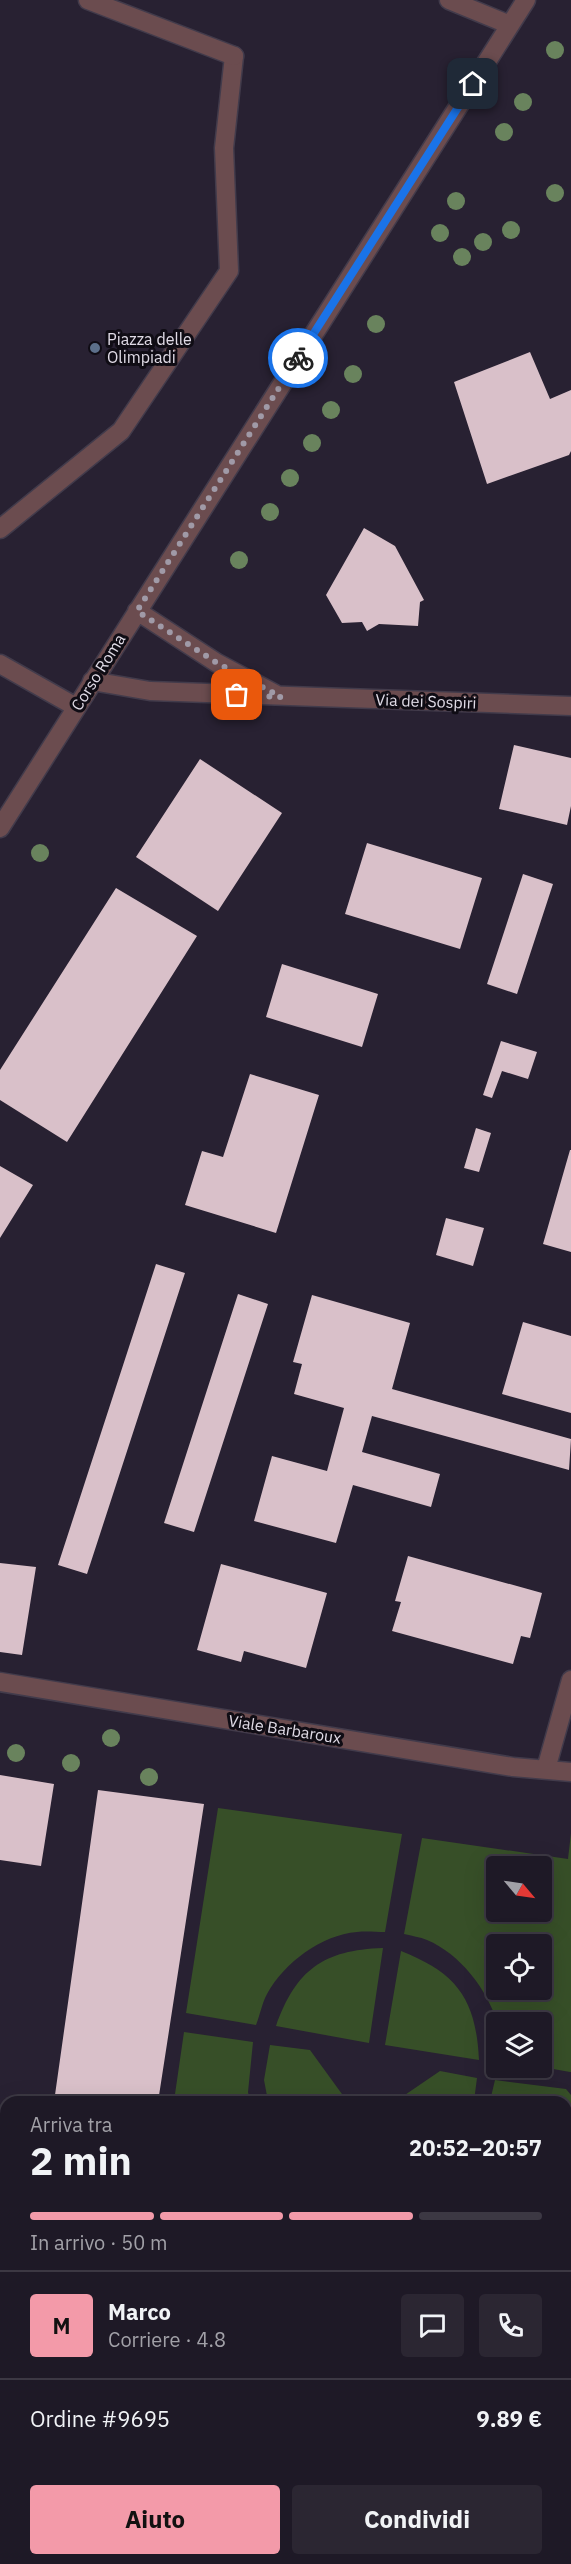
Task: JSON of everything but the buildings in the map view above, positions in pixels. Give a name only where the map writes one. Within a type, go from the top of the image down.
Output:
[{"type":"street","points":[[0,529],[121,431],[229,271],[224,148],[234,56],[88,0]]},
{"type":"street","points":[[449,0],[510,25]]},
{"type":"street","name":"Corso Roma","points":[[0,828],[526,0]]},
{"type":"street","name":"Via dei Sospiri","points":[[137,611],[217,663],[281,697]]},
{"type":"street","points":[[0,664],[76,707]]},
{"type":"street","name":"Via dei Sospiri","points":[[92,681],[150,691],[571,706]]},
{"type":"street","points":[[546,1770],[571,1680]]},
{"type":"street","name":"Viale Barbaroux","points":[[0,1682],[513,1767],[571,1772]]},
{"type":"green space","points":[[218,1808],[402,1834],[385,1932],[343,1934],[305,1952],[274,1983],[265,1998],[256,2025],[186,2013]]},
{"type":"green space","points":[[571,1833],[571,2072],[552,2069],[552,2012],[493,2012],[487,2000],[552,2000],[552,1934],[486,1934],[486,1997],[471,1974],[450,1954],[424,1939],[404,1934],[422,1838],[547,1856],[486,1856],[486,1922],[552,1922],[552,1857],[568,1859]]},
{"type":"green space","points":[[383,1948],[369,2043],[276,2026],[293,1990],[314,1967],[344,1953]]},
{"type":"green space","points":[[401,1951],[436,1969],[460,1991],[473,2020],[479,2060],[385,2045]]},
{"type":"green space","points":[[184,2032],[253,2042],[249,2096],[175,2096]]},
{"type":"green space","points":[[270,2045],[310,2050],[343,2096],[267,2096],[264,2080]]},
{"type":"green space","points":[[440,2071],[477,2078],[475,2096],[403,2096]]},
{"type":"green space","points":[[495,2080],[566,2089],[571,2095],[571,2096],[491,2096]]},
{"type":"way so far","points":[[237,695],[281,697],[217,663],[137,611],[298,358]]},
{"type":"place","name":"Piazza delle Olimpiadi","points":[[95,348]]},
{"type":"route","points":[[298,358],[473,84]]}]
